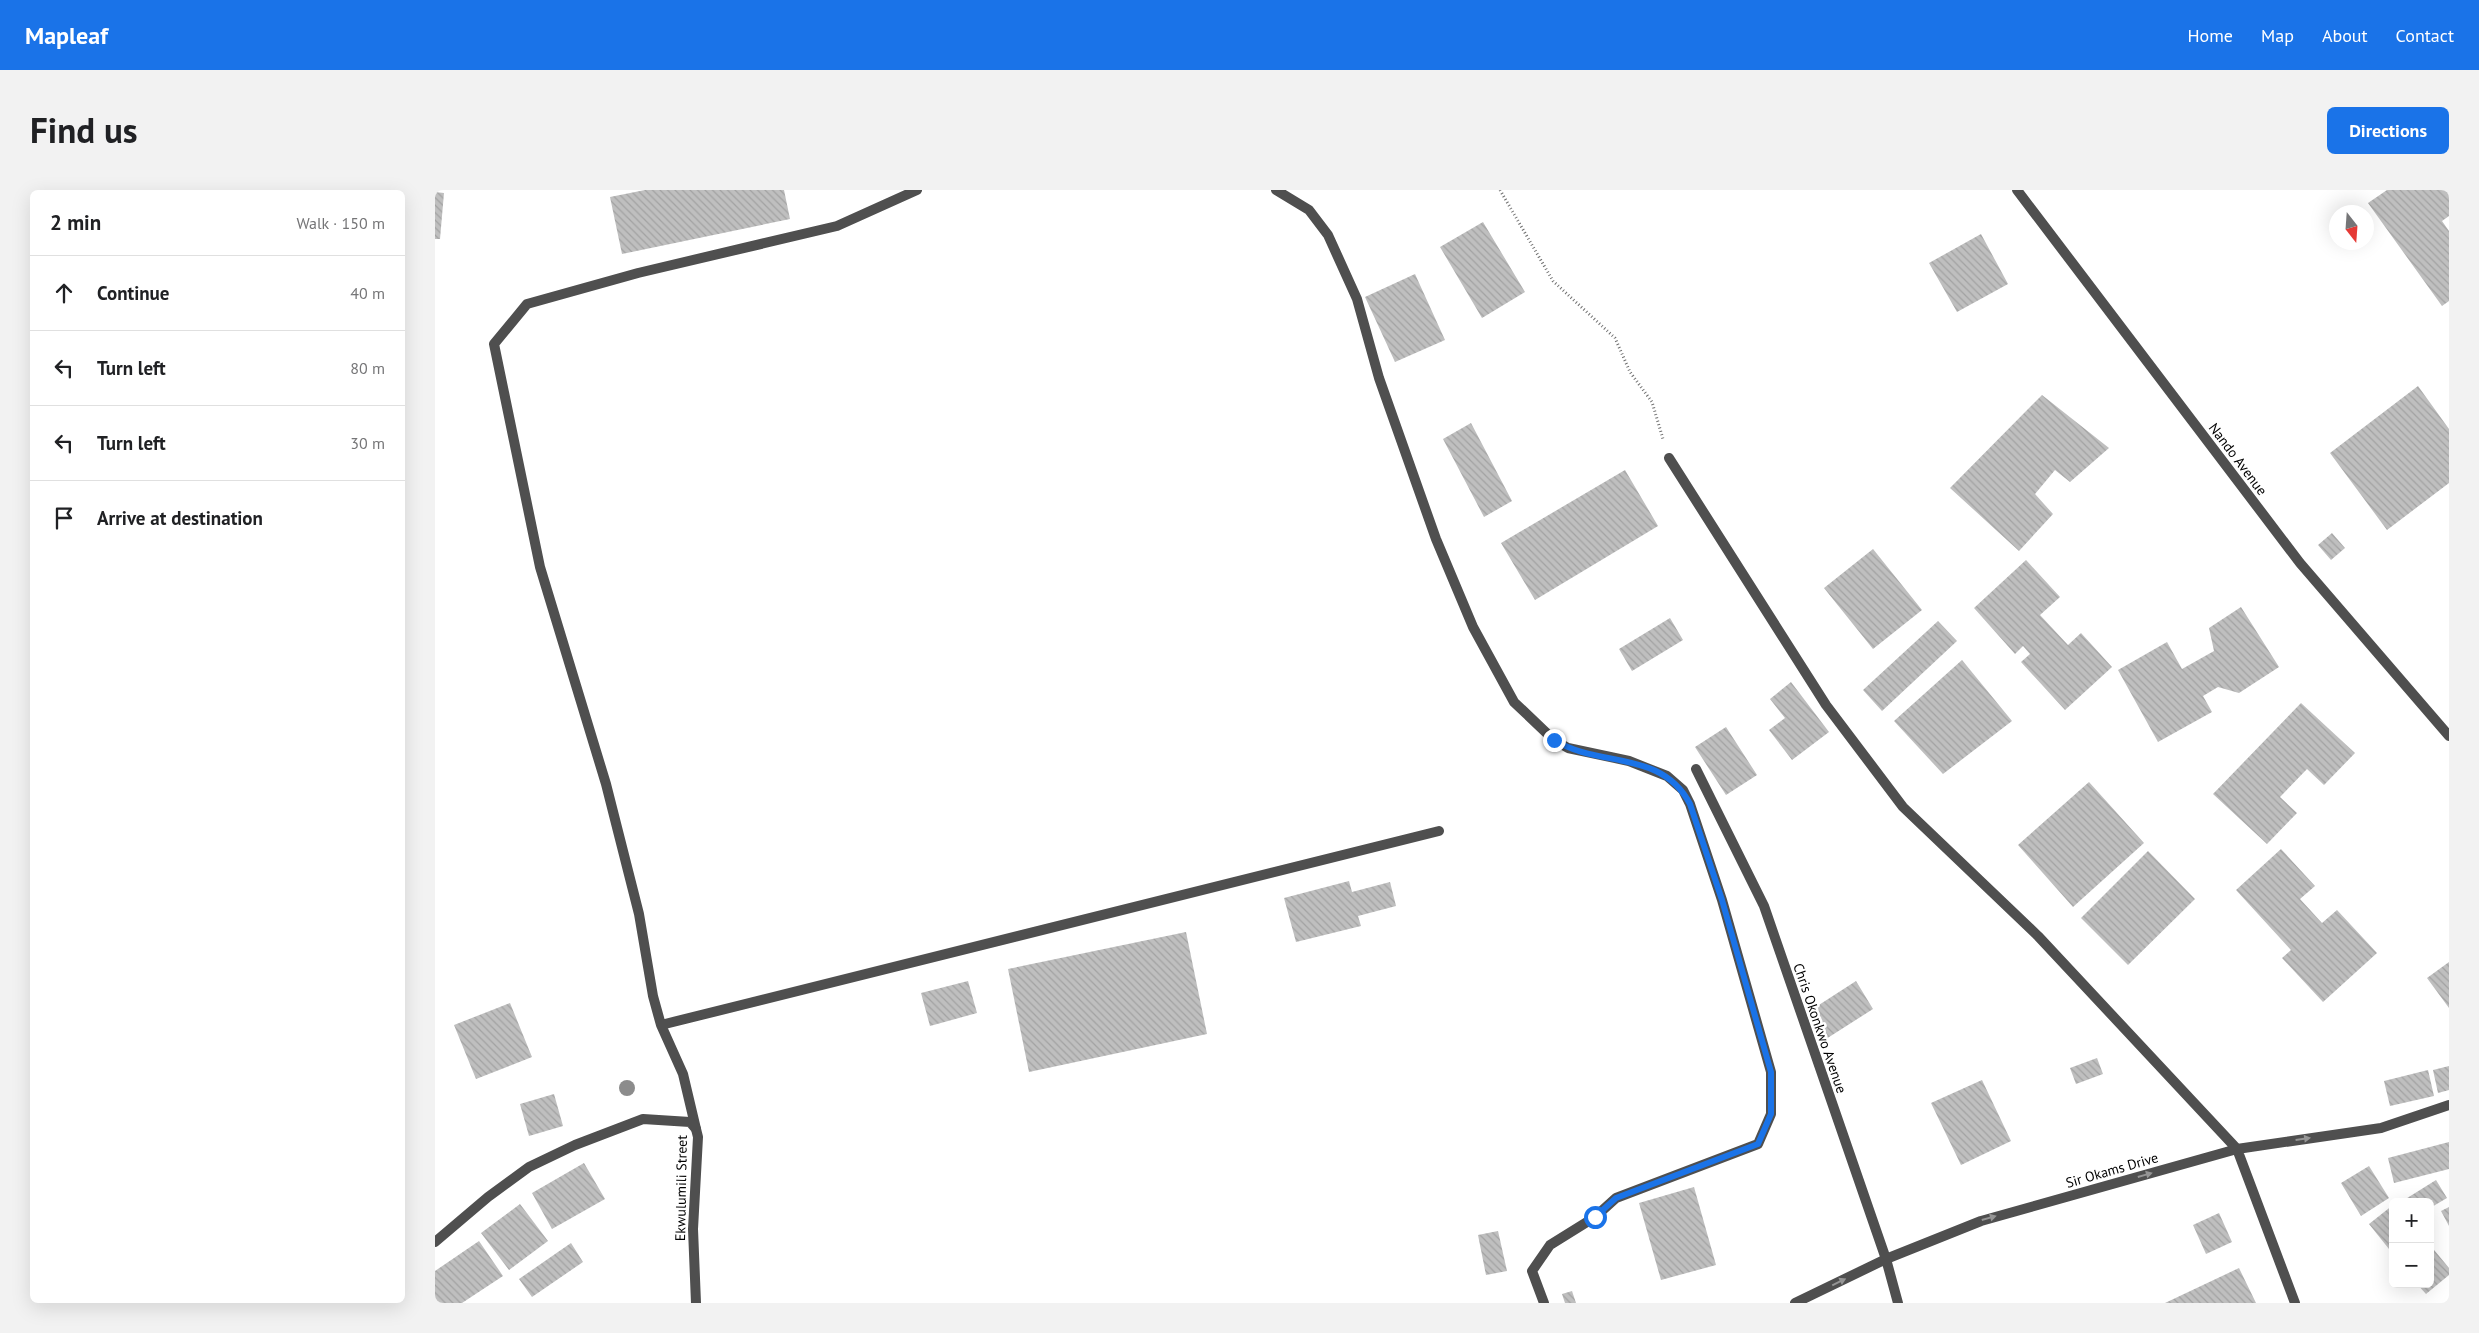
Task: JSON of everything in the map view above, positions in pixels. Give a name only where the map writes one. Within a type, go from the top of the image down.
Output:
[{"type":"street","points":[[696,1129],[683,1074],[661,1025],[653,996],[639,914],[606,784],[540,567],[494,344],[527,304],[638,274],[837,226],[917,190]]},
{"type":"street","points":[[1276,190],[1309,210],[1328,235],[1357,299],[1379,378],[1436,539],[1473,626],[1514,702],[1554,740],[1568,748],[1629,761],[1667,776],[1683,790],[1690,804],[1722,900],[1771,1072],[1771,1114],[1758,1144],[1616,1198],[1595,1217],[1550,1245],[1532,1271],[1544,1303]]},
{"type":"street","name":"Nando Avenue","points":[[2017,190],[2300,563],[2449,736]]},
{"type":"street","points":[[1669,458],[1826,706],[1903,807],[2038,936],[2237,1149],[2295,1303]]},
{"type":"street","name":"Chris Okonkwo Avenue","points":[[1696,769],[1764,906],[1886,1259],[1898,1303]]},
{"type":"street","points":[[661,1025],[1439,831]]},
{"type":"street","name":"Sir Okams Drive","points":[[1795,1303],[1886,1259],[1981,1221],[2237,1149],[2381,1128],[2449,1105]]},
{"type":"street","name":"Ekwulumili Street","points":[[435,1242],[488,1197],[529,1167],[575,1145],[643,1119],[690,1122],[696,1129],[698,1137],[693,1229],[696,1303]]},
{"type":"path","points":[[1500,190],[1553,281],[1615,338],[1630,372],[1652,402],[1669,458]]},
{"type":"building","points":[[645,190],[784,190],[790,219],[622,254],[610,197]]},
{"type":"building","points":[[2387,190],[2449,190],[2449,216],[2442,221],[2449,231],[2449,301],[2442,306],[2374,211],[2374,205],[2368,203]]},
{"type":"building","points":[[435,192],[444,193],[440,239],[435,239]]},
{"type":"building","points":[[1483,222],[1525,292],[1482,318],[1440,247]]},
{"type":"building","points":[[1981,234],[2008,284],[1957,312],[1929,263]]},
{"type":"building","points":[[1415,274],[1445,340],[1395,362],[1365,297]]},
{"type":"building","points":[[2418,386],[2449,429],[2449,483],[2387,530],[2330,453]]},
{"type":"building","points":[[2042,395],[2109,448],[2070,482],[2055,470],[2035,494],[2053,514],[2019,551],[1950,488]]},
{"type":"building","points":[[1471,423],[1512,501],[1484,517],[1443,439]]},
{"type":"building","points":[[1625,470],[1658,526],[1535,600],[1501,543]]},
{"type":"building","points":[[2332,533],[2345,548],[2331,560],[2318,545]]},
{"type":"building","points":[[1873,549],[1922,610],[1873,649],[1824,588]]},
{"type":"building","points":[[2026,560],[2060,597],[2040,615],[2068,645],[2081,633],[2112,667],[2065,710],[2021,662],[2030,654],[2023,646],[2015,654],[1974,608]]},
{"type":"building","points":[[2241,607],[2279,667],[2239,693],[2218,687],[2203,696],[2212,712],[2158,742],[2118,670],[2167,642],[2182,669],[2214,651],[2209,628]]},
{"type":"building","points":[[1670,618],[1683,640],[1632,671],[1619,649]]},
{"type":"building","points":[[1938,621],[1957,641],[1882,711],[1863,690]]},
{"type":"building","points":[[1962,660],[2012,721],[1943,774],[1894,721]]},
{"type":"building","points":[[1791,682],[1829,732],[1792,760],[1769,730],[1785,718],[1770,699]]},
{"type":"building","points":[[2301,703],[2355,753],[2324,785],[2307,769],[2280,797],[2297,813],[2267,844],[2213,794]]},
{"type":"building","points":[[1726,727],[1757,775],[1726,795],[1695,747]]},
{"type":"building","points":[[2089,782],[2144,843],[2073,907],[2018,845]]},
{"type":"building","points":[[2281,849],[2315,886],[2300,899],[2322,923],[2337,910],[2377,953],[2323,1002],[2282,958],[2291,950],[2236,890]]},
{"type":"building","points":[[2148,851],[2195,899],[2128,965],[2081,918]]},
{"type":"building","points":[[1349,881],[1352,892],[1390,882],[1396,906],[1358,916],[1361,926],[1296,942],[1284,898]]},
{"type":"building","points":[[1186,932],[1207,1034],[1029,1072],[1008,969]]},
{"type":"building","points":[[2449,962],[2449,1008],[2427,978]]},
{"type":"building","points":[[968,981],[977,1013],[930,1026],[921,993]]},
{"type":"building","points":[[1856,981],[1873,1009],[1826,1039],[1808,1012]]},
{"type":"building","points":[[510,1003],[532,1057],[476,1079],[454,1025]]},
{"type":"building","points":[[2097,1058],[2103,1074],[2076,1084],[2070,1068]]},
{"type":"building","points":[[2449,1066],[2449,1090],[2438,1093],[2433,1070]]},
{"type":"building","points":[[2428,1070],[2434,1096],[2390,1106],[2384,1081]]},
{"type":"building","points":[[1982,1080],[2011,1141],[1961,1165],[1931,1103]]},
{"type":"building","points":[[554,1094],[563,1126],[529,1136],[520,1104]]},
{"type":"building","points":[[2449,1142],[2449,1169],[2394,1183],[2388,1158]]},
{"type":"building","points":[[584,1163],[605,1199],[552,1229],[532,1193]]},
{"type":"building","points":[[2369,1166],[2389,1198],[2361,1216],[2341,1183]]},
{"type":"building","points":[[2436,1180],[2447,1198],[2434,1206],[2434,1198],[2407,1198]]},
{"type":"building","points":[[1694,1187],[1716,1265],[1661,1280],[1639,1203]]},
{"type":"building","points":[[520,1204],[548,1241],[509,1270],[481,1233]]},
{"type":"building","points":[[2449,1207],[2449,1226],[2441,1211]]},
{"type":"building","points":[[2389,1208],[2389,1249],[2369,1224]]},
{"type":"building","points":[[2219,1213],[2232,1242],[2206,1254],[2193,1225]]},
{"type":"building","points":[[1498,1231],[1507,1271],[1486,1275],[1478,1235]]},
{"type":"building","points":[[479,1241],[503,1276],[462,1303],[435,1303],[435,1271]]},
{"type":"building","points":[[571,1243],[583,1262],[532,1297],[519,1279]]},
{"type":"building","points":[[2434,1250],[2449,1268],[2449,1275],[2434,1287]]},
{"type":"building","points":[[2239,1268],[2256,1303],[2165,1303]]},
{"type":"building","points":[[2421,1288],[2433,1288],[2426,1294]]},
{"type":"building","points":[[1572,1291],[1576,1303],[1565,1303],[1562,1294]]},
{"type":"route","points":[[1554,740],[1568,748],[1629,761],[1667,776],[1683,790],[1690,804],[1722,900],[1771,1072],[1771,1114],[1758,1144],[1616,1198],[1595,1217]]}]
